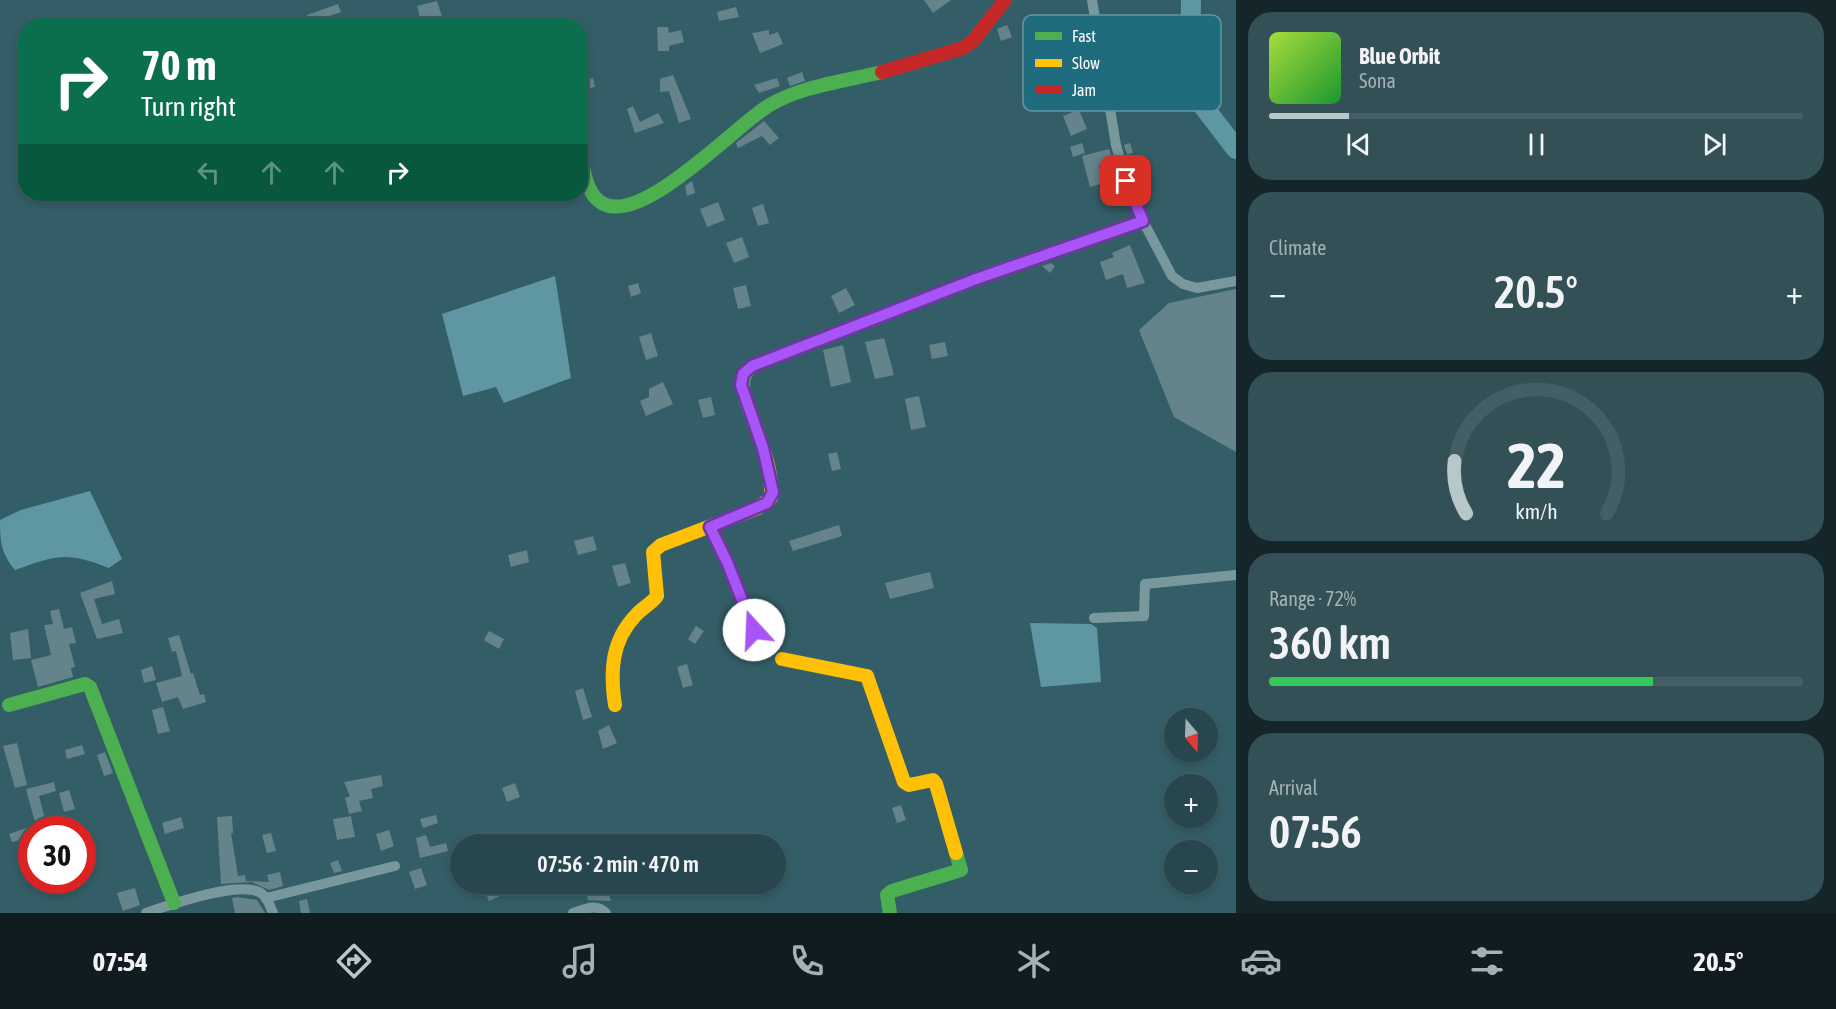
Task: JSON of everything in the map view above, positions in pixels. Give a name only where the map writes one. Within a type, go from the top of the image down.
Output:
[{"type":"street","points":[[588,179],[594,197],[599,203],[615,206],[643,199],[693,169],[766,106],[796,94],[963,48],[973,41],[1005,0]]},
{"type":"street","points":[[1092,0],[1094,15]]},
{"type":"street","points":[[1110,111],[1116,145],[1126,181],[1143,221],[1172,276],[1183,284],[1197,288],[1236,281]]},
{"type":"street","points":[[615,705],[610,665],[614,650],[632,619],[657,596],[652,552],[661,545],[767,503],[773,492],[763,448],[741,385],[743,374],[752,366],[982,277],[1143,221]]},
{"type":"street","points":[[710,527],[727,562],[762,651]]},
{"type":"street","points":[[1094,618],[1144,616],[1145,584],[1236,574]]},
{"type":"street","points":[[782,659],[867,676],[904,782],[909,786],[933,780],[936,784],[961,870],[892,891],[887,895],[890,913]]},
{"type":"street","points":[[9,705],[85,684],[90,687],[174,903]]},
{"type":"street","points":[[266,898],[396,867]]},
{"type":"street","points":[[146,913],[174,903],[246,889],[255,891],[266,898],[273,913]]},
{"type":"street","points":[[573,913],[591,907],[602,909],[606,913]]},
{"type":"water","points":[[555,276],[571,378],[504,403],[496,387],[463,396],[442,314]]},
{"type":"water","points":[[90,491],[122,559],[109,568],[72,557],[52,558],[15,570],[2,547],[0,520],[21,510]]},
{"type":"water","points":[[1030,623],[1091,624],[1097,628],[1101,682],[1041,687]]},
{"type":"building","points":[[924,0],[951,0],[933,13]]},
{"type":"building","points":[[437,1],[442,18],[420,18],[417,6]]},
{"type":"building","points":[[338,4],[341,12],[324,18],[308,18],[307,15]]},
{"type":"building","points":[[736,7],[739,17],[719,21],[717,12]]},
{"type":"building","points":[[1007,25],[1012,37],[1001,41],[997,29]]},
{"type":"building","points":[[657,27],[668,27],[669,33],[681,30],[684,42],[669,46],[669,51],[658,51]]},
{"type":"building","points":[[769,30],[769,35],[778,32],[783,44],[760,53],[752,33]]},
{"type":"building","points":[[802,72],[805,81],[790,86],[787,78]]},
{"type":"building","points":[[673,75],[691,119],[679,123],[669,91],[660,92],[660,79]]},
{"type":"building","points":[[593,78],[595,87],[588,88],[588,79]]},
{"type":"building","points":[[777,78],[780,86],[759,93],[754,85]]},
{"type":"building","points":[[633,106],[640,122],[658,113],[664,123],[635,133],[627,109]]},
{"type":"building","points":[[1079,111],[1087,129],[1071,136],[1063,116]]},
{"type":"building","points":[[764,121],[779,138],[770,145],[762,136],[738,148],[736,143]]},
{"type":"building","points":[[1082,143],[1085,153],[1073,157],[1070,147]]},
{"type":"building","points":[[1130,143],[1133,153],[1127,155],[1124,145]]},
{"type":"building","points":[[1109,149],[1113,161],[1099,165],[1104,183],[1090,187],[1082,156]]},
{"type":"building","points":[[692,181],[695,193],[687,196],[685,186]]},
{"type":"building","points":[[718,202],[725,220],[707,227],[700,209]]},
{"type":"building","points":[[763,204],[769,223],[758,226],[752,208]]},
{"type":"building","points":[[742,237],[749,257],[734,263],[726,243]]},
{"type":"building","points":[[1130,245],[1145,283],[1127,288],[1123,274],[1106,280],[1100,262],[1114,257],[1112,253]]},
{"type":"building","points":[[1051,263],[1055,266],[1050,273],[1042,266]]},
{"type":"building","points":[[638,283],[641,293],[631,297],[628,286]]},
{"type":"building","points":[[746,285],[751,306],[738,309],[733,288]]},
{"type":"building","points":[[846,288],[855,305],[839,313],[831,296]]},
{"type":"building","points":[[1236,289],[1236,452],[1174,417],[1139,330],[1169,303]]},
{"type":"building","points":[[651,333],[658,356],[646,360],[639,337]]},
{"type":"building","points":[[884,338],[894,375],[875,379],[865,342]]},
{"type":"building","points":[[945,342],[948,356],[932,359],[929,345]]},
{"type":"building","points":[[843,345],[851,382],[831,387],[823,350]]},
{"type":"building","points":[[663,382],[673,404],[646,416],[640,401],[649,397],[649,389]]},
{"type":"building","points":[[919,396],[926,427],[911,430],[905,399]]},
{"type":"building","points":[[711,397],[715,415],[703,418],[698,400]]},
{"type":"building","points":[[837,452],[841,469],[832,471],[828,454]]},
{"type":"building","points":[[839,525],[842,536],[793,551],[789,541]]},
{"type":"building","points":[[593,536],[597,550],[578,555],[574,541]]},
{"type":"building","points":[[527,550],[529,562],[511,567],[508,555]]},
{"type":"building","points":[[625,563],[631,583],[618,587],[612,566]]},
{"type":"building","points":[[930,572],[934,588],[890,599],[885,583]]},
{"type":"building","points":[[112,581],[115,594],[94,599],[102,624],[119,619],[123,633],[97,639],[80,593]]},
{"type":"building","points":[[59,609],[64,629],[72,627],[76,643],[69,644],[75,667],[71,668],[73,677],[38,687],[31,660],[51,655],[44,625],[53,624],[50,611]]},
{"type":"building","points":[[696,626],[704,631],[695,644],[688,639]]},
{"type":"building","points":[[28,629],[31,658],[13,660],[10,633]]},
{"type":"building","points":[[489,631],[504,639],[499,649],[484,640]]},
{"type":"building","points":[[179,635],[191,674],[193,673],[200,695],[204,694],[206,702],[183,709],[178,697],[162,702],[156,683],[182,676],[176,651],[172,652],[168,638]]},
{"type":"building","points":[[687,664],[693,685],[683,688],[677,667]]},
{"type":"building","points":[[152,666],[156,680],[144,683],[141,670]]},
{"type":"building","points":[[583,688],[592,717],[583,720],[575,691]]},
{"type":"building","points":[[163,707],[170,731],[158,734],[152,710]]},
{"type":"building","points":[[609,725],[617,743],[603,749],[598,731]]},
{"type":"building","points":[[17,743],[27,785],[15,788],[3,746]]},
{"type":"building","points":[[82,745],[85,754],[67,759],[65,750]]},
{"type":"building","points":[[105,752],[113,773],[104,776],[97,755]]},
{"type":"building","points":[[381,775],[383,786],[371,789],[373,798],[359,801],[362,811],[349,814],[345,798],[350,796],[344,782]]},
{"type":"building","points":[[54,782],[56,791],[39,796],[44,816],[33,816],[26,789]]},
{"type":"building","points":[[515,783],[520,797],[507,802],[502,788]]},
{"type":"building","points":[[69,790],[75,809],[64,812],[59,793]]},
{"type":"building","points":[[901,805],[906,820],[897,823],[892,808]]},
{"type":"building","points":[[436,815],[438,823],[423,828],[420,819]]},
{"type":"building","points":[[232,816],[233,833],[231,833],[238,876],[245,875],[246,881],[269,882],[267,875],[280,872],[283,886],[269,890],[251,882],[221,884],[217,817]]},
{"type":"building","points":[[351,816],[355,837],[337,840],[333,819]]},
{"type":"building","points":[[181,817],[184,828],[165,834],[162,823]]},
{"type":"building","points":[[389,830],[394,846],[381,851],[376,834]]},
{"type":"building","points":[[18,831],[18,840],[12,842],[9,834]]},
{"type":"building","points":[[271,833],[276,851],[267,853],[262,835]]},
{"type":"building","points":[[426,835],[430,847],[446,843],[448,851],[420,858],[416,838]]},
{"type":"building","points":[[338,860],[342,871],[334,873],[330,863]]},
{"type":"building","points":[[421,868],[427,885],[415,889],[409,872]]},
{"type":"building","points":[[135,888],[140,905],[123,911],[117,893]]},
{"type":"building","points":[[486,894],[499,894],[500,896],[489,901]]},
{"type":"building","points":[[609,894],[611,901],[588,900],[587,896]]},
{"type":"building","points":[[232,898],[257,900],[265,913],[235,913]]},
{"type":"building","points":[[307,899],[310,913],[301,913],[299,901]]},
{"type":"waterway","points":[[1191,0],[1191,15]]},
{"type":"waterway","points":[[1207,111],[1236,149]]},
{"type":"traffic: fast","points":[[588,186],[599,201],[616,207],[637,202],[661,190],[753,117],[781,99],[824,85],[882,72]]},
{"type":"traffic: fast","points":[[754,423],[743,386],[747,372],[752,366],[992,273],[1143,221]]},
{"type":"traffic: fast","points":[[9,705],[85,684],[90,687],[174,903]]},
{"type":"traffic: fast","points":[[890,913],[887,895],[892,891],[961,870],[956,853]]},
{"type":"traffic: slow","points":[[615,705],[614,657],[621,635],[638,613],[657,596],[653,552],[661,545],[758,508],[771,498],[769,469],[754,423]]},
{"type":"traffic: slow","points":[[782,659],[867,676],[904,782],[909,785],[933,780],[936,784],[956,853]]},
{"type":"traffic: jam","points":[[882,72],[963,48],[973,41],[1005,0]]},
{"type":"route","points":[[754,630],[727,562],[710,527],[758,508],[767,503],[773,492],[763,448],[741,385],[743,374],[752,366],[845,328],[992,273],[1143,221],[1126,181]]}]
